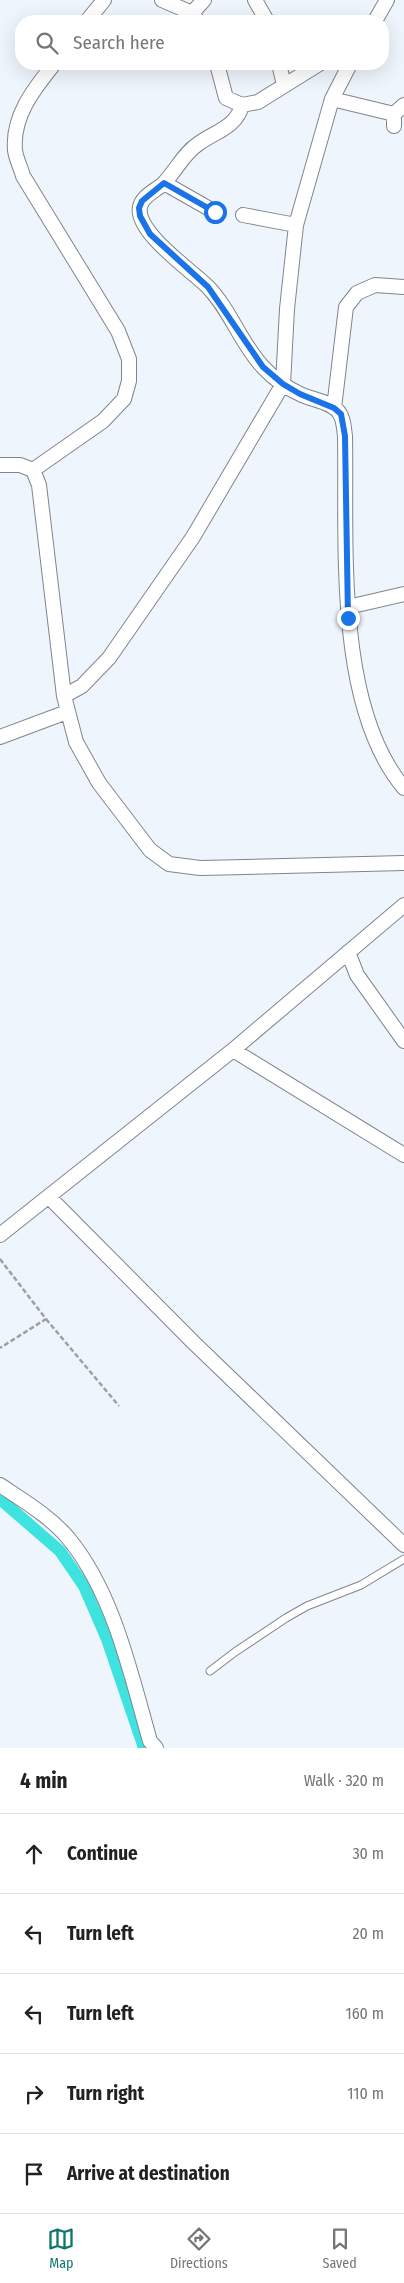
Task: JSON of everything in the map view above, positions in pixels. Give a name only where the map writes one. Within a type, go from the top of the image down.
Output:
[{"type":"street","points":[[92,15],[104,0]]},
{"type":"street","points":[[162,0],[191,15]]},
{"type":"street","points":[[196,15],[204,0]]},
{"type":"street","points":[[255,0],[264,15]]},
{"type":"street","points":[[378,15],[387,0]]},
{"type":"street","points":[[32,470],[103,421],[124,399],[129,381],[128,359],[118,331],[23,176],[15,151],[18,122],[29,96],[49,70]]},
{"type":"street","points":[[219,70],[226,98],[242,105],[258,102],[309,70]]},
{"type":"street","points":[[280,70],[284,85]]},
{"type":"street","points":[[64,696],[82,686],[109,658],[193,537],[283,384],[287,309],[296,225],[332,99],[347,70]]},
{"type":"street","points":[[332,99],[398,115]]},
{"type":"street","points":[[242,105],[240,112],[229,126],[197,144],[186,154],[164,183],[142,201],[139,208],[140,216],[150,234],[208,287],[263,367],[283,384],[300,394],[334,408],[341,414],[345,436],[348,618],[362,703],[383,760],[404,788]]},
{"type":"street","points":[[164,183],[215,212]]},
{"type":"street","points":[[243,215],[296,225]]},
{"type":"street","points":[[334,408],[346,307],[357,293],[375,285],[404,287]]},
{"type":"street","points":[[0,465],[20,465],[32,470],[39,485],[64,696],[76,742],[99,783],[150,850],[169,864],[200,868],[404,863]]},
{"type":"street","points":[[348,607],[404,594]]},
{"type":"street","points":[[0,737],[67,712]]},
{"type":"street","points":[[0,1234],[233,1050],[404,905]]},
{"type":"street","points":[[348,952],[356,976],[404,1042]]},
{"type":"street","points":[[233,1050],[404,1154]]},
{"type":"street","points":[[49,1197],[194,1343],[404,1545]]},
{"type":"street","points":[[0,1485],[38,1510],[69,1539],[99,1586],[123,1646],[150,1741],[156,1748]]},
{"type":"lane","points":[[210,1672],[235,1652],[286,1618],[307,1606],[361,1585],[404,1559]]},
{"type":"path","points":[[0,1259],[46,1319],[119,1406]]},
{"type":"path","points":[[0,1348],[46,1319]]},
{"type":"waterway","points":[[0,1499],[60,1551],[84,1586],[107,1639],[144,1748]]},
{"type":"route","points":[[215,212],[164,183],[142,201],[139,208],[140,216],[150,234],[208,287],[263,367],[283,384],[300,394],[334,408],[341,414],[345,436],[348,618]]}]
